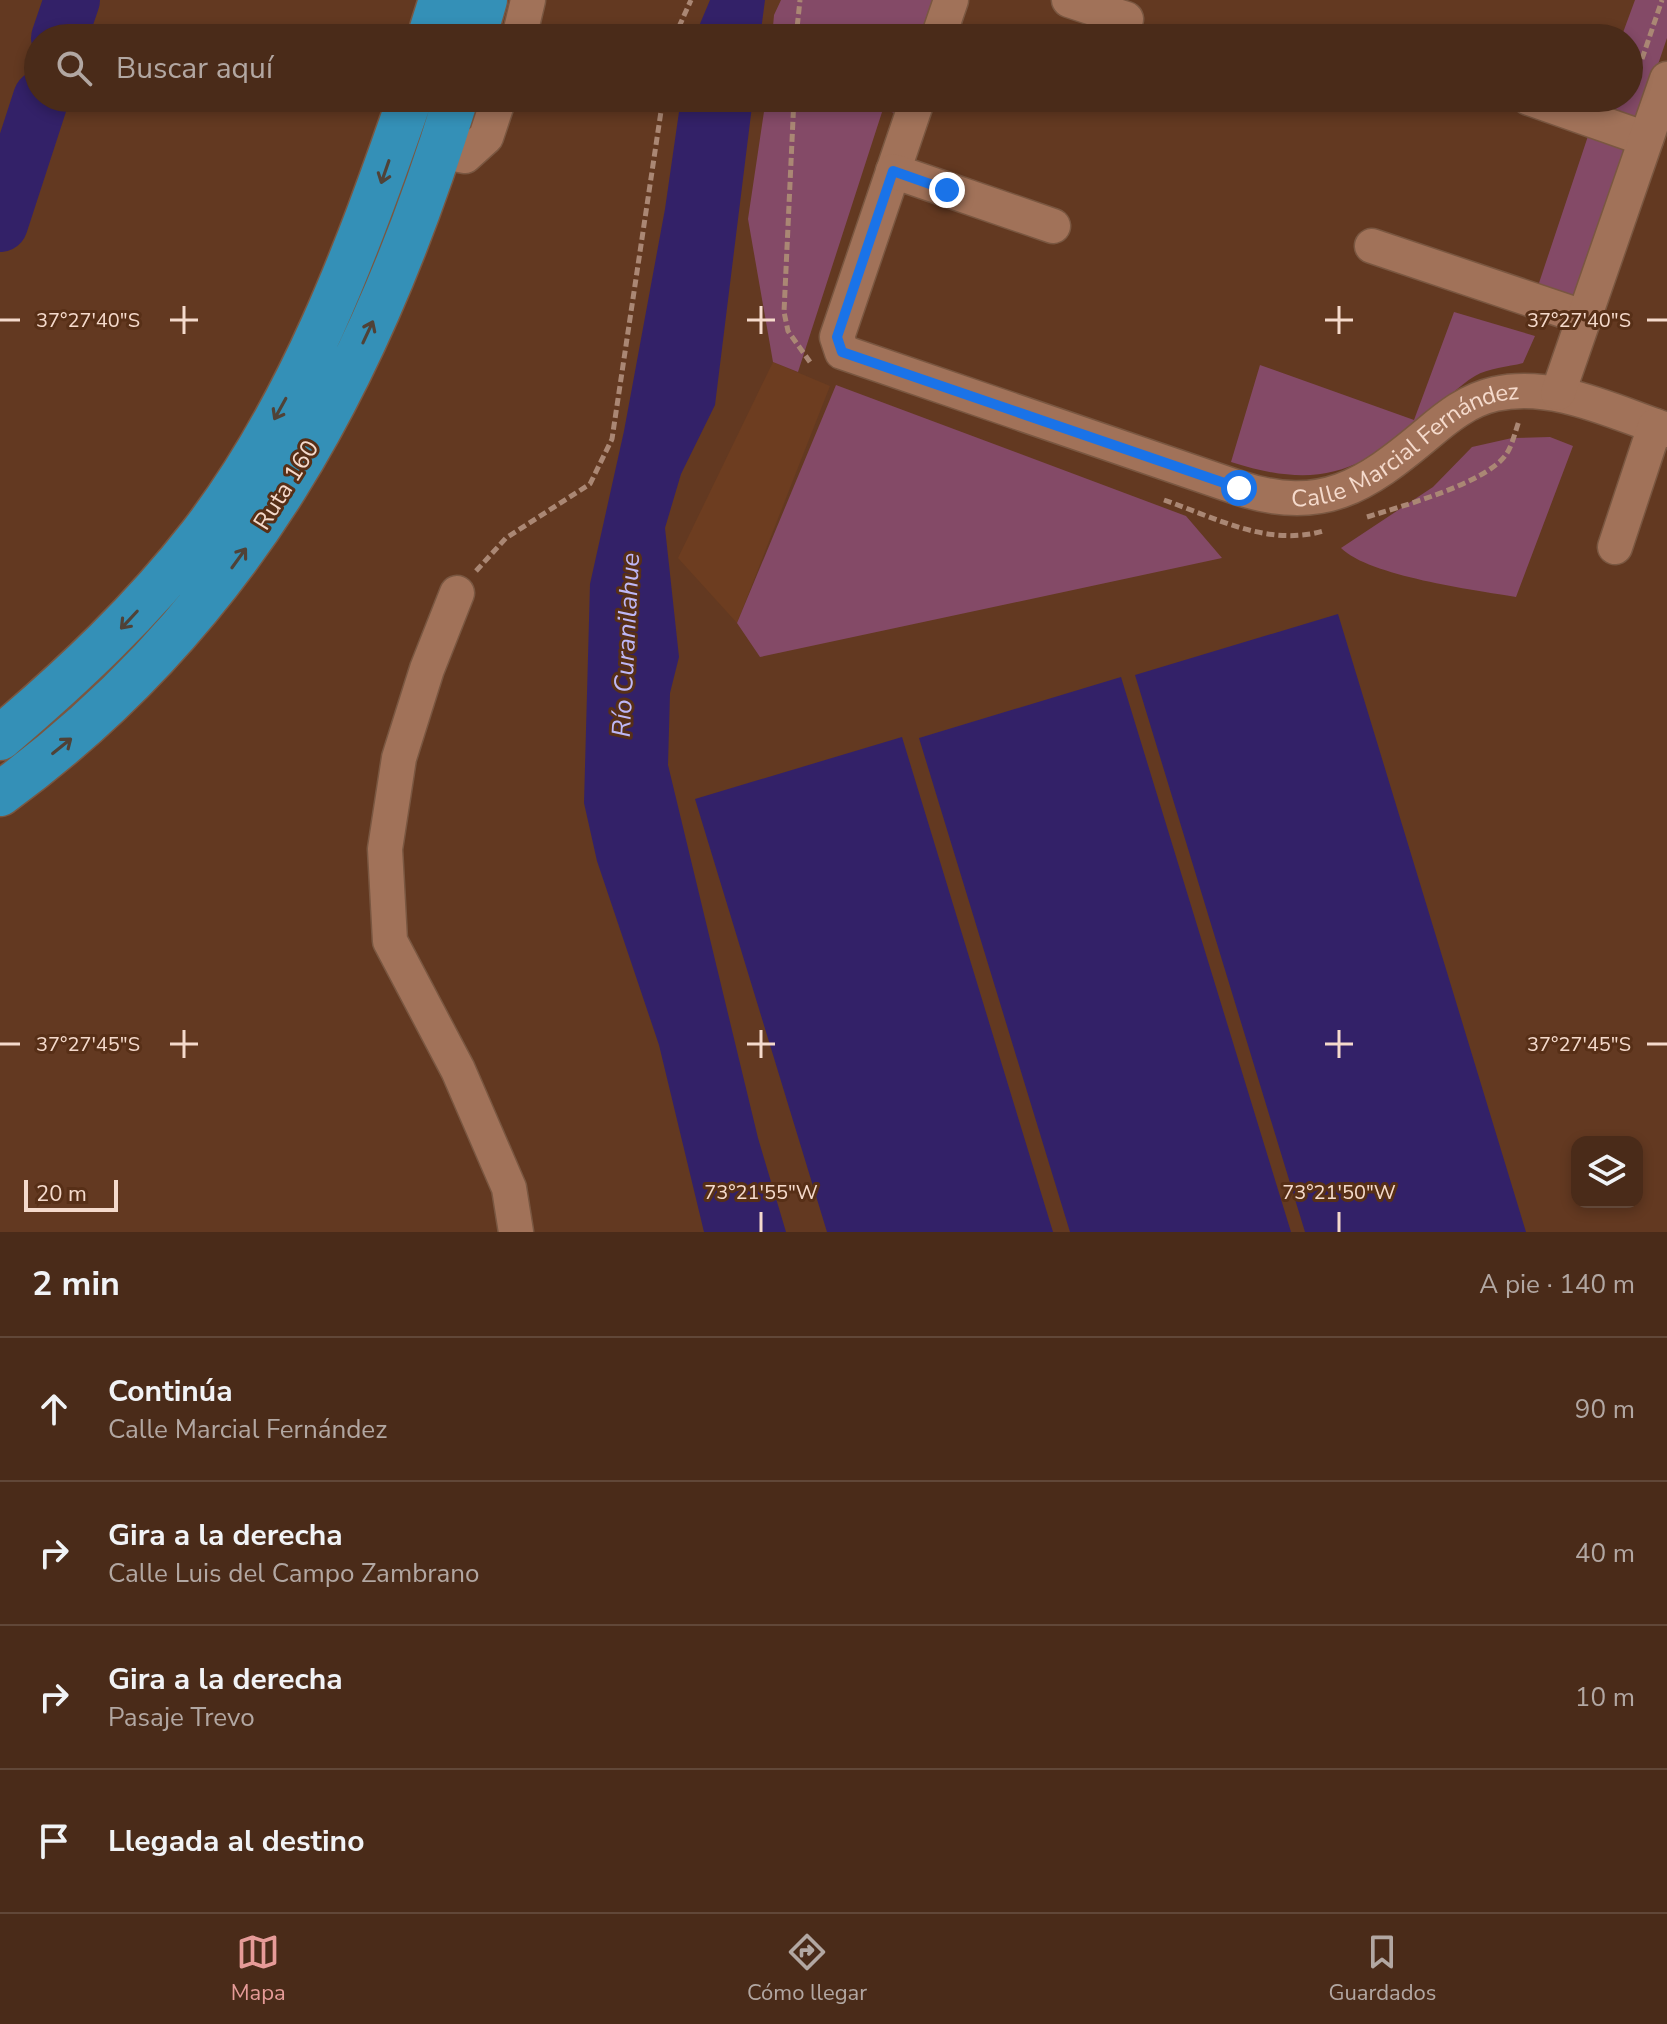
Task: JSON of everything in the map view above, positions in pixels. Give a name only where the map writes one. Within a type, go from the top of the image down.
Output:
[{"type":"highway","points":[[433,24],[441,0]]},
{"type":"highway","points":[[478,24],[485,0]]},
{"type":"highway","name":"Ruta 160","points":[[0,738],[90,659],[137,611],[203,532],[242,474],[278,414],[332,307],[405,112]]},
{"type":"highway","name":"Ruta 160","points":[[0,794],[69,740],[146,669],[212,594],[279,501],[353,364],[414,223],[452,112]]},
{"type":"street","points":[[522,24],[528,0]]},
{"type":"street","points":[[943,24],[951,0]]},
{"type":"street","points":[[1069,0],[1126,19]]},
{"type":"street","points":[[1544,393],[1583,317],[1646,139],[1653,74]]},
{"type":"street","points":[[439,151],[465,156],[486,137],[494,112]]},
{"type":"street","points":[[913,112],[893,171],[1053,226]]},
{"type":"street","points":[[1569,112],[1646,139]]},
{"type":"street","name":"Calle Marcial Fernández","points":[[893,171],[837,337],[842,352],[1239,488],[1285,499],[1309,499],[1357,487],[1378,475],[1463,407],[1494,394],[1544,393],[1661,428]]},
{"type":"street","points":[[1372,246],[1583,317]]},
{"type":"street","points":[[1615,547],[1661,428]]},
{"type":"street","points":[[457,593],[427,669],[399,758],[385,849],[390,941],[458,1070],[509,1188],[516,1232]]},
{"type":"path","points":[[680,24],[691,0]]},
{"type":"path","points":[[797,24],[800,0]]},
{"type":"path","points":[[1653,74],[1662,0]]},
{"type":"path","points":[[457,593],[506,538],[590,484],[612,439],[661,112]]},
{"type":"path","points":[[793,112],[784,312],[788,331],[802,356],[821,371]]},
{"type":"path","points":[[1365,518],[1439,494],[1495,465],[1507,454],[1544,393]]},
{"type":"path","points":[[1159,498],[1264,535],[1300,537],[1325,530]]},
{"type":"shaded area","points":[[781,0],[936,0],[928,24],[773,24]]},
{"type":"shaded area","points":[[1635,0],[1667,0],[1667,38],[1643,108],[1643,24],[1626,24]]},
{"type":"shaded area","points":[[764,112],[882,112],[798,372],[773,362],[748,219]]},
{"type":"shaded area","points":[[1598,112],[1642,112],[1637,126]]},
{"type":"shaded area","points":[[1588,136],[1628,149],[1576,299],[1538,286]]},
{"type":"shaded area","points":[[1454,312],[1535,336],[1523,363],[1480,373],[1380,451],[1337,471],[1289,475],[1231,462],[1260,365],[1414,420]]},
{"type":"shaded area","points":[[773,362],[830,386],[737,623],[678,558]]},
{"type":"shaded area","points":[[836,385],[1186,516],[1222,558],[760,657],[737,623]]},
{"type":"shaded area","points":[[1550,437],[1573,446],[1516,597],[1398,574],[1355,558],[1341,548],[1433,487],[1472,447],[1512,438]]},
{"type":"water","points":[[710,0],[765,0],[762,24],[700,24]]},
{"type":"water","points":[[679,112],[751,112],[715,405],[681,474],[665,528],[679,657],[670,693],[668,765],[758,1138],[786,1232],[704,1232],[659,1045],[597,861],[584,803],[590,584],[624,431],[665,209]]},
{"type":"water","points":[[1338,614],[1526,1232],[1305,1232],[1135,675]]},
{"type":"water","points":[[1121,677],[1291,1232],[1070,1232],[919,738]]},
{"type":"water","points":[[902,737],[1053,1232],[827,1232],[695,799]]},
{"type":"waterway","name":"Río Curanilahue","points":[[64,24],[72,0]]},
{"type":"waterway","name":"Río Curanilahue","points":[[0,224],[36,112]]},
{"type":"route","points":[[947,190],[893,171],[837,337],[842,352],[1239,488]]}]
